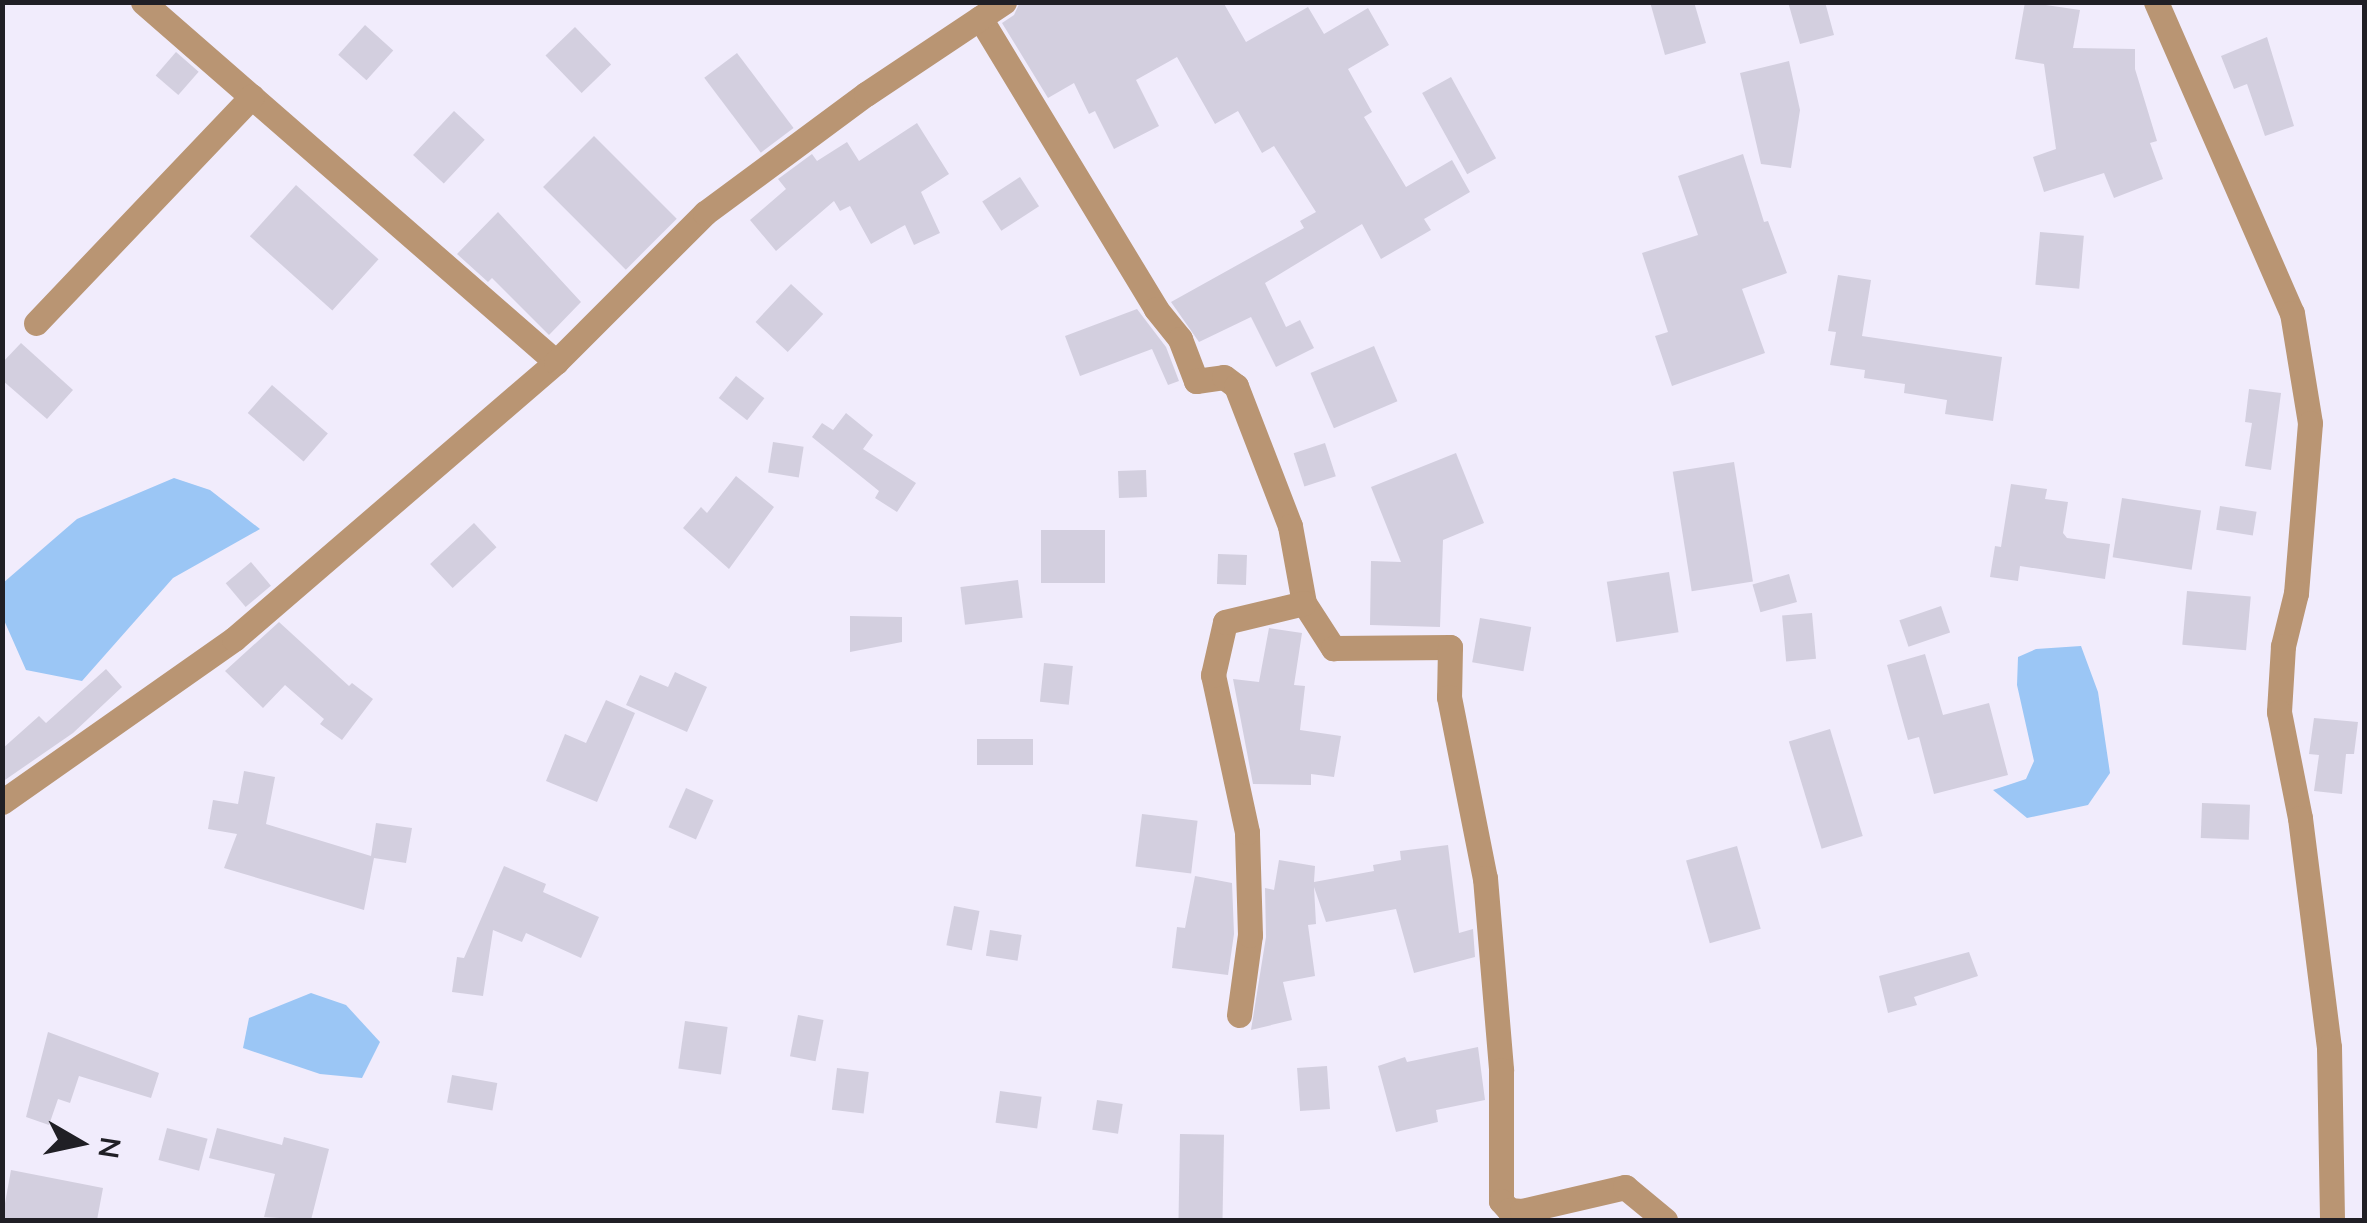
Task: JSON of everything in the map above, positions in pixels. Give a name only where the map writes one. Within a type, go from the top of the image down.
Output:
[{"type":"street","points":[[143,2],[556,362]]},
{"type":"street","points":[[2,802],[234,639],[556,362],[706,214],[866,94],[1004,2]]},
{"type":"street","points":[[2156,2],[2292,313],[2310,422],[2296,593],[2283,646],[2279,712],[2300,818],[2330,1048],[2332,1220]]},
{"type":"street","points":[[980,18],[1156,309],[1180,339],[1196,380],[1224,377],[1236,386],[1290,526],[1304,603],[1332,648],[1450,647],[1449,697],[1485,878],[1500,1070],[1500,1201],[1509,1210],[1522,1211],[1625,1186],[1665,1220]]},
{"type":"street","points":[[36,323],[252,96]]},
{"type":"street","points":[[1239,1014],[1250,935],[1248,832],[1213,675],[1225,622],[1304,603]]},
{"type":"water","points":[[174,478],[210,490],[260,529],[173,578],[82,681],[26,670],[3,618],[3,583],[77,519]]},
{"type":"water","points":[[2081,646],[2098,692],[2110,773],[2088,805],[2027,818],[1993,790],[2026,779],[2034,761],[2017,685],[2018,657],[2036,649]]},
{"type":"water","points":[[311,993],[346,1005],[380,1042],[362,1078],[320,1074],[243,1048],[249,1018]]},
{"type":"building","points":[[1020,2],[1223,2],[1246,42],[1308,7],[1324,34],[1368,8],[1389,45],[1348,69],[1372,112],[1364,117],[1406,187],[1452,160],[1470,192],[1424,219],[1431,230],[1381,259],[1362,224],[1265,283],[1286,327],[1300,320],[1314,348],[1276,367],[1251,317],[1199,342],[1171,302],[1304,228],[1300,221],[1316,212],[1274,146],[1262,153],[1238,111],[1215,124],[1177,57],[1136,80],[1159,126],[1114,149],[1095,111],[1089,114],[1074,83],[1048,98],[1002,23],[1014,15]]},
{"type":"building","points":[[1650,2],[1694,2],[1706,43],[1665,55]]},
{"type":"building","points":[[1788,2],[1825,2],[1834,35],[1800,44]]},
{"type":"building","points":[[2025,2],[2080,10],[2073,48],[2135,49],[2135,69],[2157,141],[2150,143],[2163,179],[2114,198],[2104,173],[2044,192],[2033,157],[2056,149],[2044,64],[2015,59]]},
{"type":"building","points":[[365,25],[393,50],[366,80],[338,55]]},
{"type":"building","points":[[575,27],[611,64],[582,93],[546,55]]},
{"type":"building","points":[[2267,37],[2294,126],[2265,136],[2247,84],[2234,89],[2221,56]]},
{"type":"building","points":[[176,52],[199,72],[178,95],[156,75]]},
{"type":"building","points":[[737,53],[794,128],[761,153],[704,78]]},
{"type":"building","points":[[1789,61],[1800,110],[1791,168],[1761,164],[1740,73]]},
{"type":"building","points":[[1451,77],[1496,158],[1467,174],[1422,93]]},
{"type":"building","points":[[454,111],[485,140],[444,184],[413,155]]},
{"type":"building","points":[[917,123],[949,174],[921,192],[940,233],[914,245],[905,225],[871,244],[850,206],[840,211],[834,201],[776,251],[750,220],[786,189],[778,179],[812,154],[817,161],[847,142],[859,161]]},
{"type":"building","points":[[594,136],[677,219],[626,270],[543,187]]},
{"type":"building","points":[[1743,154],[1764,222],[1768,221],[1787,273],[1742,289],[1765,353],[1672,386],[1655,336],[1668,332],[1642,253],[1698,235],[1678,176]]},
{"type":"building","points":[[1020,177],[1039,206],[1001,231],[982,202]]},
{"type":"building","points":[[296,185],[378,259],[332,311],[250,236]]},
{"type":"building","points":[[498,212],[581,302],[549,335],[492,278],[488,282],[457,254]]},
{"type":"building","points":[[2040,232],[2084,236],[2079,289],[2035,285]]},
{"type":"building","points":[[1838,275],[1871,280],[1862,336],[2002,357],[1993,421],[1945,414],[1947,400],[1904,393],[1905,384],[1864,378],[1865,370],[1830,365],[1836,332],[1828,331]]},
{"type":"building","points":[[791,284],[823,314],[788,352],[756,322]]},
{"type":"building","points":[[1137,309],[1166,347],[1179,381],[1168,385],[1152,349],[1080,376],[1065,336]]},
{"type":"building","points":[[21,343],[73,390],[47,419],[2,380],[2,363]]},
{"type":"building","points":[[1374,346],[1397,401],[1334,428],[1310,373]]},
{"type":"building","points":[[736,376],[764,398],[747,420],[719,398]]},
{"type":"building","points":[[272,385],[328,434],[304,461],[248,413]]},
{"type":"building","points":[[2249,389],[2281,393],[2271,470],[2245,466],[2252,423],[2245,422]]},
{"type":"building","points":[[846,413],[873,435],[863,449],[916,483],[897,512],[875,498],[879,491],[812,437],[822,423],[833,430]]},
{"type":"building","points":[[773,442],[804,447],[799,477],[768,473]]},
{"type":"building","points":[[1325,443],[1336,476],[1304,486],[1294,453]]},
{"type":"building","points":[[1456,453],[1484,523],[1443,540],[1440,627],[1370,625],[1371,561],[1401,562],[1371,487]]},
{"type":"building","points":[[1734,462],[1753,582],[1692,591],[1673,472]]},
{"type":"building","points":[[1146,470],[1147,497],[1119,498],[1118,471]]},
{"type":"building","points":[[736,476],[774,507],[729,569],[683,528],[701,507],[707,513]]},
{"type":"building","points":[[2011,484],[2047,489],[2045,499],[2068,502],[2063,533],[2067,538],[2110,544],[2105,579],[2020,566],[2018,581],[1990,577],[1995,546],[2001,547]]},
{"type":"building","points":[[2122,498],[2201,511],[2192,570],[2113,557]]},
{"type":"building","points":[[2220,506],[2257,512],[2253,535],[2216,530]]},
{"type":"building","points":[[474,523],[497,547],[453,588],[430,564]]},
{"type":"building","points":[[1041,530],[1105,530],[1105,583],[1041,583]]},
{"type":"building","points":[[1218,554],[1247,555],[1246,585],[1217,584]]},
{"type":"building","points":[[251,562],[271,586],[246,607],[226,583]]},
{"type":"building","points":[[1669,572],[1679,632],[1616,642],[1607,582]]},
{"type":"building","points":[[1789,574],[1797,602],[1760,612],[1752,584]]},
{"type":"building","points":[[1018,580],[1023,618],[965,625],[960,587]]},
{"type":"building","points":[[2187,591],[2251,597],[2246,650],[2182,645]]},
{"type":"building","points":[[1941,606],[1950,632],[1909,647],[1899,620]]},
{"type":"building","points":[[1812,613],[1816,659],[1786,661],[1782,616]]},
{"type":"building","points":[[850,616],[902,617],[902,642],[850,652]]},
{"type":"building","points":[[1480,618],[1531,627],[1523,671],[1472,662]]},
{"type":"building","points":[[279,622],[349,686],[352,683],[373,699],[342,740],[320,724],[324,719],[285,685],[263,708],[225,671]]},
{"type":"building","points":[[1269,628],[1302,633],[1294,685],[1305,686],[1300,730],[1341,736],[1334,777],[1311,774],[1311,785],[1253,784],[1233,679],[1259,682]]},
{"type":"building","points":[[1925,654],[1943,715],[1989,703],[2008,775],[1934,794],[1919,737],[1908,740],[1887,665]]},
{"type":"building","points":[[1044,663],[1073,666],[1069,705],[1040,702]]},
{"type":"building","points":[[106,669],[122,687],[73,733],[2,782],[2,749],[39,716],[46,723]]},
{"type":"building","points":[[675,672],[707,687],[687,732],[626,705],[640,675],[668,687]]},
{"type":"building","points":[[606,700],[635,713],[597,802],[546,781],[565,734],[586,743]]},
{"type":"building","points":[[2314,718],[2358,722],[2354,754],[2346,754],[2342,794],[2314,791],[2319,755],[2309,754]]},
{"type":"building","points":[[1830,729],[1863,836],[1822,849],[1789,742]]},
{"type":"building","points":[[977,739],[1033,739],[1033,765],[977,765]]},
{"type":"building","points":[[244,771],[275,777],[266,824],[371,856],[376,823],[412,828],[406,863],[374,858],[364,910],[224,868],[237,834],[208,829],[213,800],[238,804]]},
{"type":"building","points":[[686,788],[713,800],[696,839],[669,827]]},
{"type":"building","points":[[2202,803],[2250,805],[2249,840],[2201,838]]},
{"type":"building","points":[[1142,814],[1198,821],[1191,873],[1136,867]]},
{"type":"building","points":[[1448,845],[1459,933],[1473,929],[1475,957],[1414,973],[1396,909],[1326,922],[1314,887],[1316,924],[1308,925],[1315,976],[1283,982],[1292,1020],[1251,1030],[1266,937],[1265,888],[1274,890],[1279,860],[1315,866],[1314,882],[1374,871],[1373,865],[1401,860],[1400,851]]},
{"type":"building","points":[[1737,846],[1761,929],[1710,943],[1686,861]]},
{"type":"building","points":[[504,866],[546,884],[543,892],[599,917],[581,958],[526,933],[522,942],[493,930],[483,996],[452,992],[457,957],[464,958]]},
{"type":"building","points":[[1195,876],[1232,883],[1234,934],[1228,975],[1172,968],[1177,927],[1185,928]]},
{"type":"building","points":[[954,906],[980,911],[972,950],[946,945]]},
{"type":"building","points":[[990,930],[1022,935],[1018,961],[986,956]]},
{"type":"building","points":[[1969,952],[1978,976],[1914,997],[1917,1005],[1888,1013],[1879,976]]},
{"type":"building","points":[[798,1015],[824,1020],[816,1061],[790,1056]]},
{"type":"building","points":[[685,1021],[728,1027],[721,1075],[678,1069]]},
{"type":"building","points":[[48,1032],[159,1073],[151,1098],[79,1076],[70,1103],[58,1099],[49,1125],[26,1117]]},
{"type":"building","points":[[1478,1047],[1485,1100],[1436,1110],[1438,1122],[1396,1132],[1378,1066],[1405,1057],[1407,1062]]},
{"type":"building","points":[[1327,1066],[1330,1109],[1300,1111],[1297,1068]]},
{"type":"building","points":[[837,1068],[869,1072],[864,1114],[832,1110]]},
{"type":"building","points":[[452,1075],[497,1083],[492,1111],[447,1103]]},
{"type":"building","points":[[1000,1091],[1042,1097],[1037,1129],[996,1123]]},
{"type":"building","points":[[1097,1100],[1123,1104],[1118,1134],[1092,1130]]},
{"type":"building","points":[[167,1128],[208,1139],[199,1171],[158,1160]]},
{"type":"building","points":[[217,1128],[282,1145],[284,1137],[329,1149],[311,1220],[264,1217],[275,1174],[209,1158]]},
{"type":"building","points":[[1180,1134],[1224,1135],[1223,1220],[1179,1219]]},
{"type":"building","points":[[11,1170],[103,1188],[97,1220],[2,1220]]}]
